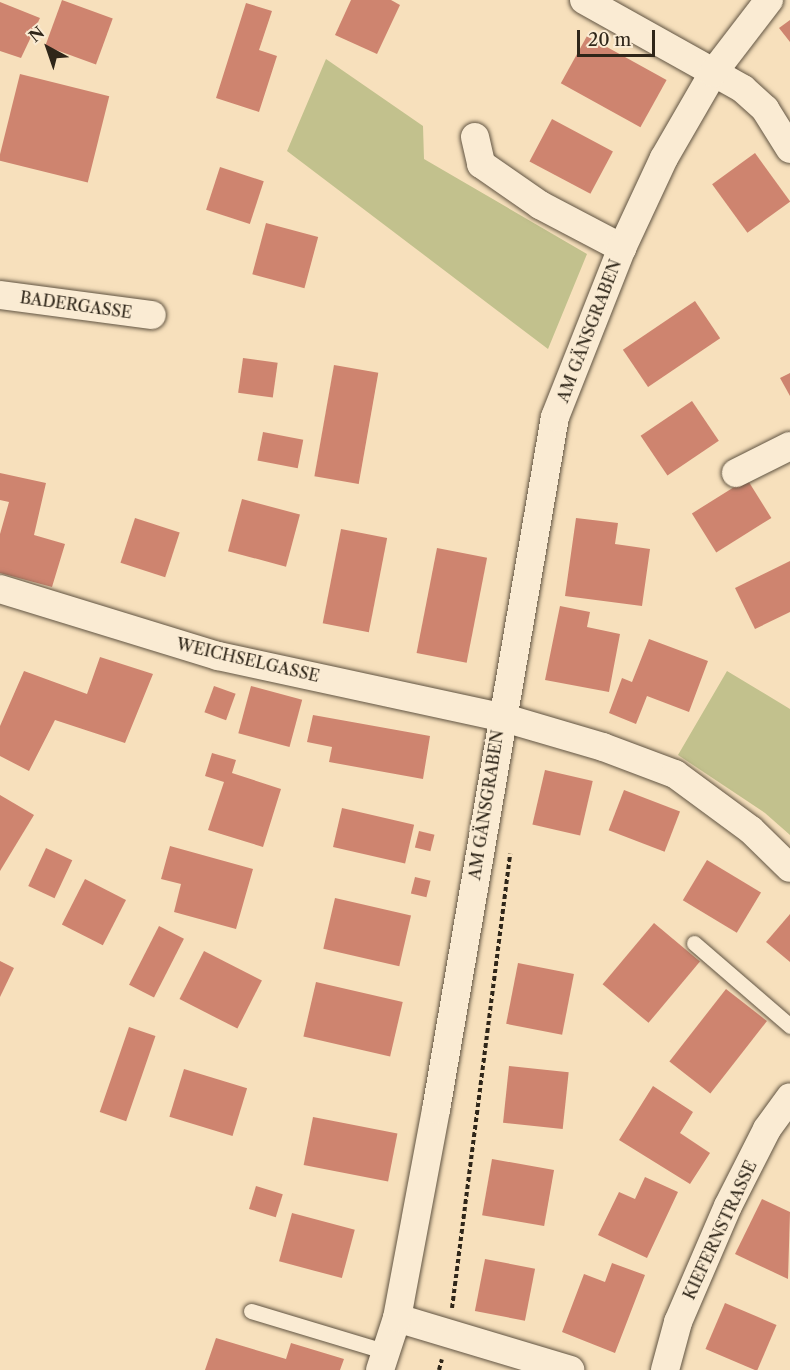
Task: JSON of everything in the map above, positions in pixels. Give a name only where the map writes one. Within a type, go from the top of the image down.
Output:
[{"type":"street","points":[[584,0],[743,89],[765,109],[790,149]]},
{"type":"street","name":"AM GÄNSGRABEN","points":[[383,1361],[397,1318],[555,417],[622,248],[664,158],[713,73],[769,0]]},
{"type":"street","name":"AM GÄNSGRABEN","points":[[475,137],[481,164],[540,205],[622,248]]},
{"type":"street","name":"BADERGASSE","points":[[0,295],[152,315]]},
{"type":"street","points":[[736,473],[790,446]]},
{"type":"street","name":"WEICHSELGASSE","points":[[0,589],[218,656],[501,717],[603,747],[675,774],[751,830],[790,868]]},
{"type":"street","name":"KIEFERNSTRASSE","points":[[665,1370],[678,1322],[728,1206],[767,1130],[790,1097]]},
{"type":"street","points":[[397,1318],[570,1370]]},
{"type":"lane","points":[[694,943],[790,1026]]},
{"type":"lane","points":[[251,1311],[383,1361]]},
{"type":"path","points":[[439,1370],[449,1334],[512,842]]},
{"type":"shaded area","points":[[326,59],[423,126],[424,159],[587,254],[548,349],[287,151]]},
{"type":"shaded area","points":[[727,671],[790,709],[790,835],[765,813],[678,755]]},
{"type":"building","points":[[62,0],[113,18],[96,65],[45,46]]},
{"type":"building","points":[[351,0],[391,0],[400,5],[377,54],[335,35]]},
{"type":"building","points":[[0,2],[40,18],[21,58],[0,51]]},
{"type":"building","points":[[246,3],[272,11],[259,50],[277,56],[259,112],[216,98]]},
{"type":"building","points":[[790,20],[790,42],[779,28]]},
{"type":"building","points":[[587,36],[667,80],[640,127],[561,83]]},
{"type":"building","points":[[20,74],[109,96],[88,183],[0,161]]},
{"type":"building","points":[[552,119],[613,151],[590,194],[529,161]]},
{"type":"building","points":[[755,153],[790,202],[747,233],[712,184]]},
{"type":"building","points":[[220,167],[264,181],[250,224],[206,210]]},
{"type":"building","points":[[266,223],[318,237],[304,288],[252,274]]},
{"type":"building","points":[[695,301],[720,338],[648,387],[623,350]]},
{"type":"building","points":[[243,358],[278,363],[273,398],[238,393]]},
{"type":"building","points":[[334,365],[378,373],[359,484],[314,476]]},
{"type":"building","points":[[790,373],[790,396],[780,378]]},
{"type":"building","points":[[692,401],[719,441],[667,475],[641,436]]},
{"type":"building","points":[[263,432],[303,440],[298,468],[257,460]]},
{"type":"building","points":[[0,473],[46,483],[34,535],[65,544],[52,587],[0,573],[0,534],[9,502],[0,500]]},
{"type":"building","points":[[747,479],[771,518],[716,552],[692,513]]},
{"type":"building","points":[[242,499],[300,515],[286,567],[228,551]]},
{"type":"building","points":[[135,518],[180,533],[165,577],[120,563]]},
{"type":"building","points":[[576,518],[618,523],[615,544],[650,549],[642,606],[565,596]]},
{"type":"building","points":[[341,529],[387,538],[369,632],[323,623]]},
{"type":"building","points":[[437,548],[487,558],[467,663],[417,653]]},
{"type":"building","points":[[790,561],[790,612],[755,629],[735,588]]},
{"type":"building","points":[[560,606],[590,612],[587,627],[620,634],[609,692],[545,680]]},
{"type":"building","points":[[649,639],[708,661],[689,712],[647,696],[636,724],[609,713],[622,678],[632,682]]},
{"type":"building","points":[[100,657],[153,674],[125,743],[55,720],[29,771],[0,756],[0,726],[24,671],[87,694]]},
{"type":"building","points":[[214,686],[236,694],[226,720],[204,712]]},
{"type":"building","points":[[251,686],[302,700],[290,747],[238,733]]},
{"type":"building","points":[[313,715],[430,736],[423,779],[329,762],[332,747],[307,742]]},
{"type":"building","points":[[212,753],[236,760],[232,773],[281,789],[263,847],[208,830],[224,782],[205,776]]},
{"type":"building","points":[[545,770],[593,781],[580,836],[532,825]]},
{"type":"building","points":[[624,790],[680,812],[665,852],[609,830]]},
{"type":"building","points":[[0,795],[34,815],[0,871]]},
{"type":"building","points":[[342,808],[414,825],[405,864],[333,847]]},
{"type":"building","points":[[419,831],[435,835],[430,851],[415,847]]},
{"type":"building","points":[[170,846],[253,869],[236,929],[174,912],[181,884],[161,879]]},
{"type":"building","points":[[46,848],[72,860],[55,898],[28,886]]},
{"type":"building","points":[[707,860],[761,892],[737,933],[683,900]]},
{"type":"building","points":[[415,877],[431,881],[426,897],[411,893]]},
{"type":"building","points":[[85,879],[126,900],[103,945],[62,924]]},
{"type":"building","points":[[335,898],[411,916],[399,966],[323,949]]},
{"type":"building","points":[[790,914],[790,962],[766,942]]},
{"type":"building","points":[[654,923],[700,962],[649,1023],[603,984]]},
{"type":"building","points":[[159,926],[184,939],[154,998],[129,985]]},
{"type":"building","points":[[204,951],[262,981],[237,1029],[179,999]]},
{"type":"building","points":[[0,961],[14,968],[0,997]]},
{"type":"building","points":[[518,963],[574,974],[562,1035],[506,1024]]},
{"type":"building","points":[[316,982],[403,1002],[390,1057],[303,1037]]},
{"type":"building","points":[[726,989],[767,1021],[710,1094],[669,1061]]},
{"type":"building","points":[[129,1027],[155,1036],[126,1121],[100,1112]]},
{"type":"building","points":[[509,1066],[569,1072],[563,1129],[503,1123]]},
{"type":"building","points":[[184,1069],[247,1088],[232,1136],[169,1117]]},
{"type":"building","points":[[653,1086],[693,1112],[680,1133],[710,1153],[690,1184],[619,1140]]},
{"type":"building","points":[[313,1117],[397,1133],[388,1182],[304,1165]]},
{"type":"building","points":[[492,1159],[554,1170],[544,1226],[482,1215]]},
{"type":"building","points":[[645,1177],[678,1192],[647,1258],[598,1235],[619,1192],[635,1199]]},
{"type":"building","points":[[256,1186],[283,1194],[276,1217],[249,1209]]},
{"type":"building","points":[[762,1199],[790,1212],[788,1279],[735,1254]]},
{"type":"building","points":[[292,1213],[355,1230],[342,1278],[279,1261]]},
{"type":"building","points":[[485,1259],[535,1269],[525,1321],[475,1311]]},
{"type":"building","points":[[612,1263],[645,1275],[615,1353],[562,1332],[584,1274],[605,1282]]},
{"type":"building","points":[[725,1303],[777,1325],[757,1370],[705,1349]]},
{"type":"building","points":[[216,1338],[286,1359],[291,1343],[344,1359],[340,1370],[205,1370]]}]
